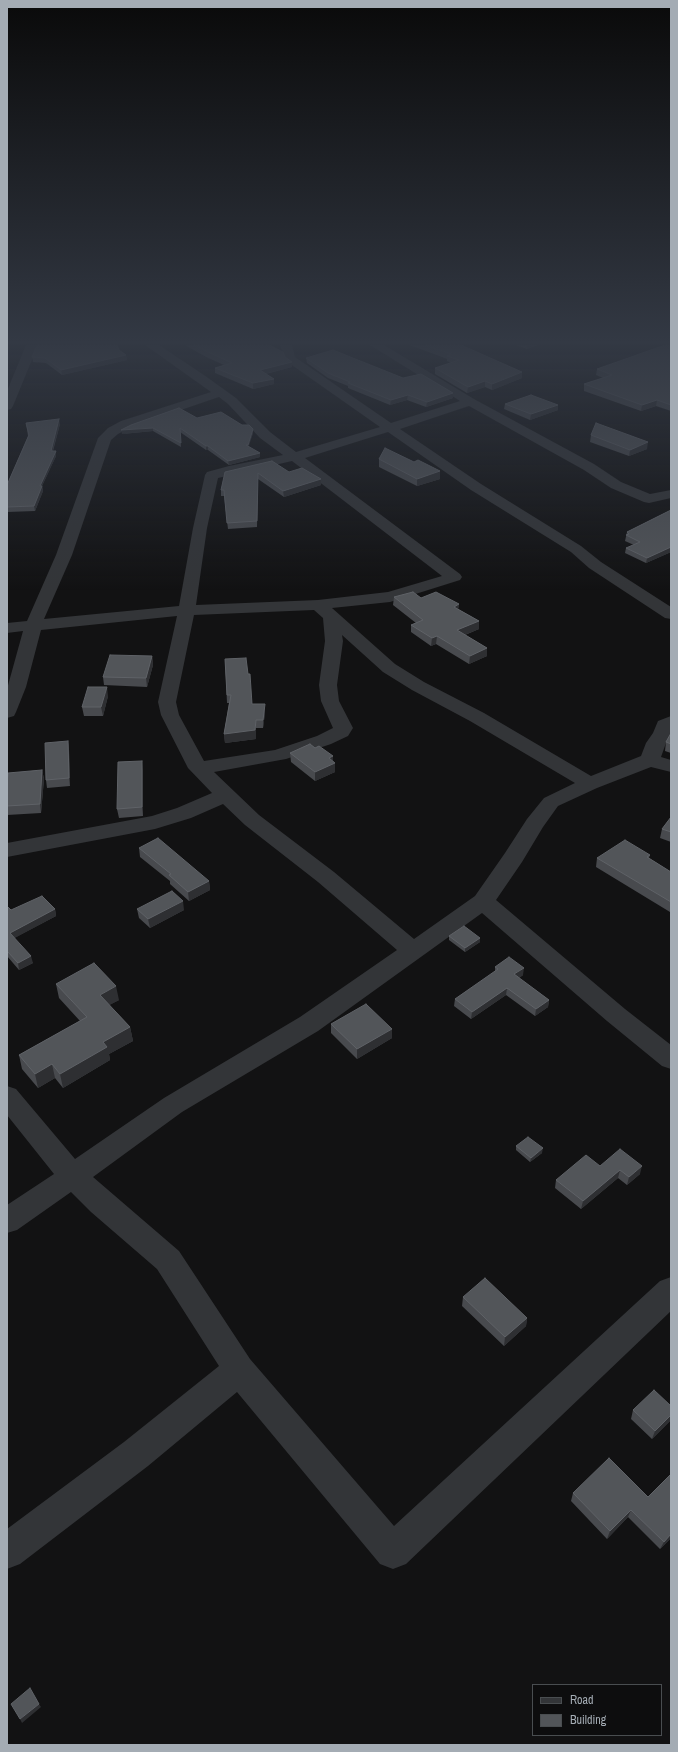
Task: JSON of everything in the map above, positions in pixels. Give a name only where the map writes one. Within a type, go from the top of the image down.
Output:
[{"type":"street","points":[[7,712],[17,687],[33,626],[64,555],[105,438],[121,427]]},
{"type":"street","points":[[7,628],[186,610],[325,611],[390,597],[454,577],[426,557],[378,518],[293,457],[257,427]]},
{"type":"street","points":[[412,950],[326,877],[276,840],[198,768],[170,715],[167,702],[186,610],[200,528],[212,475],[317,451],[390,427],[476,487],[576,549],[595,565],[671,614]]},
{"type":"street","points":[[515,427],[589,467],[616,485],[649,499],[671,494]]},
{"type":"street","points":[[198,768],[226,765],[279,755],[324,740],[341,732],[343,728],[330,700],[328,685],[334,641],[325,611]]},
{"type":"street","points":[[325,611],[389,668],[418,686],[477,717],[590,784]]},
{"type":"street","points":[[7,1221],[74,1176],[173,1105],[309,1024],[483,901],[514,857],[534,824],[551,802],[590,784],[661,763],[656,743],[663,733],[665,725],[671,722]]},
{"type":"street","points":[[7,850],[155,822],[184,813],[226,795]]},
{"type":"street","points":[[483,901],[616,1016],[671,1059]]},
{"type":"street","points":[[7,1096],[48,1148],[74,1176],[101,1203],[168,1260],[239,1370],[394,1552],[671,1291]]},
{"type":"street","points":[[7,1551],[136,1454],[239,1370]]},
{"type":"building","points":[[27,427],[57,427],[51,451],[56,451],[40,486],[42,486],[34,506],[7,507],[7,485],[29,435]]},
{"type":"building","points":[[127,427],[251,427],[253,429],[248,445],[246,445],[260,453],[228,461],[180,428],[181,443],[153,428],[121,430]]},
{"type":"building","points":[[594,427],[606,427],[648,442],[630,450],[591,435]]},
{"type":"building","points":[[385,448],[414,462],[418,460],[440,471],[417,479],[379,459]]},
{"type":"building","points":[[272,461],[289,472],[302,468],[321,479],[283,491],[258,473],[257,521],[227,523],[224,490],[221,490],[225,472]]},
{"type":"building","points":[[671,510],[671,547],[647,558],[626,548],[640,542],[626,535],[629,534],[627,532]]},
{"type":"building","points":[[413,592],[421,598],[436,592],[459,604],[454,607],[479,621],[457,630],[487,648],[470,656],[437,636],[432,638],[411,625],[423,620],[394,597]]},
{"type":"building","points":[[110,655],[152,656],[146,678],[103,677]]},
{"type":"building","points":[[246,658],[248,674],[250,674],[252,704],[265,704],[263,720],[256,720],[255,730],[224,734],[231,695],[227,695],[225,659]]},
{"type":"building","points":[[88,687],[107,687],[101,707],[82,707]]},
{"type":"building","points":[[671,733],[671,744],[666,742]]},
{"type":"building","points":[[68,741],[69,778],[46,780],[45,743]]},
{"type":"building","points":[[310,744],[315,748],[319,746],[333,756],[329,758],[335,763],[315,772],[290,753]]},
{"type":"building","points":[[142,761],[142,807],[117,809],[118,762]]},
{"type":"building","points":[[42,770],[40,804],[7,806],[8,773]]},
{"type":"building","points":[[671,817],[671,832],[662,829]]},
{"type":"building","points":[[158,838],[209,881],[188,892],[169,875],[171,874],[139,848]]},
{"type":"building","points":[[625,840],[650,855],[647,857],[671,872],[671,902],[597,858]]},
{"type":"building","points":[[172,891],[183,901],[148,919],[137,909]]},
{"type":"building","points":[[42,896],[55,909],[10,933],[31,956],[18,963],[7,951],[7,906],[11,910]]},
{"type":"building","points":[[464,926],[480,938],[465,948],[449,936]]},
{"type":"building","points":[[509,957],[524,968],[514,974],[549,1000],[536,1009],[507,988],[472,1012],[455,999],[498,969],[495,967]]},
{"type":"building","points":[[94,963],[116,986],[100,995],[130,1027],[103,1042],[107,1047],[60,1074],[52,1064],[35,1074],[19,1055],[87,1017],[56,984]]},
{"type":"building","points":[[366,1004],[392,1029],[357,1049],[331,1024]]},
{"type":"building","points":[[528,1137],[543,1148],[531,1158],[516,1146]]},
{"type":"building","points":[[620,1149],[642,1166],[629,1177],[620,1170],[583,1201],[556,1180],[586,1155],[600,1166]]},
{"type":"building","points":[[485,1278],[527,1318],[505,1337],[463,1297]]},
{"type":"building","points":[[654,1390],[671,1406],[671,1415],[655,1431],[633,1410]]},
{"type":"building","points":[[609,1458],[648,1497],[671,1474],[671,1534],[664,1542],[631,1510],[610,1531],[573,1493]]},
{"type":"building","points":[[30,1688],[39,1704],[20,1719],[11,1704]]}]
